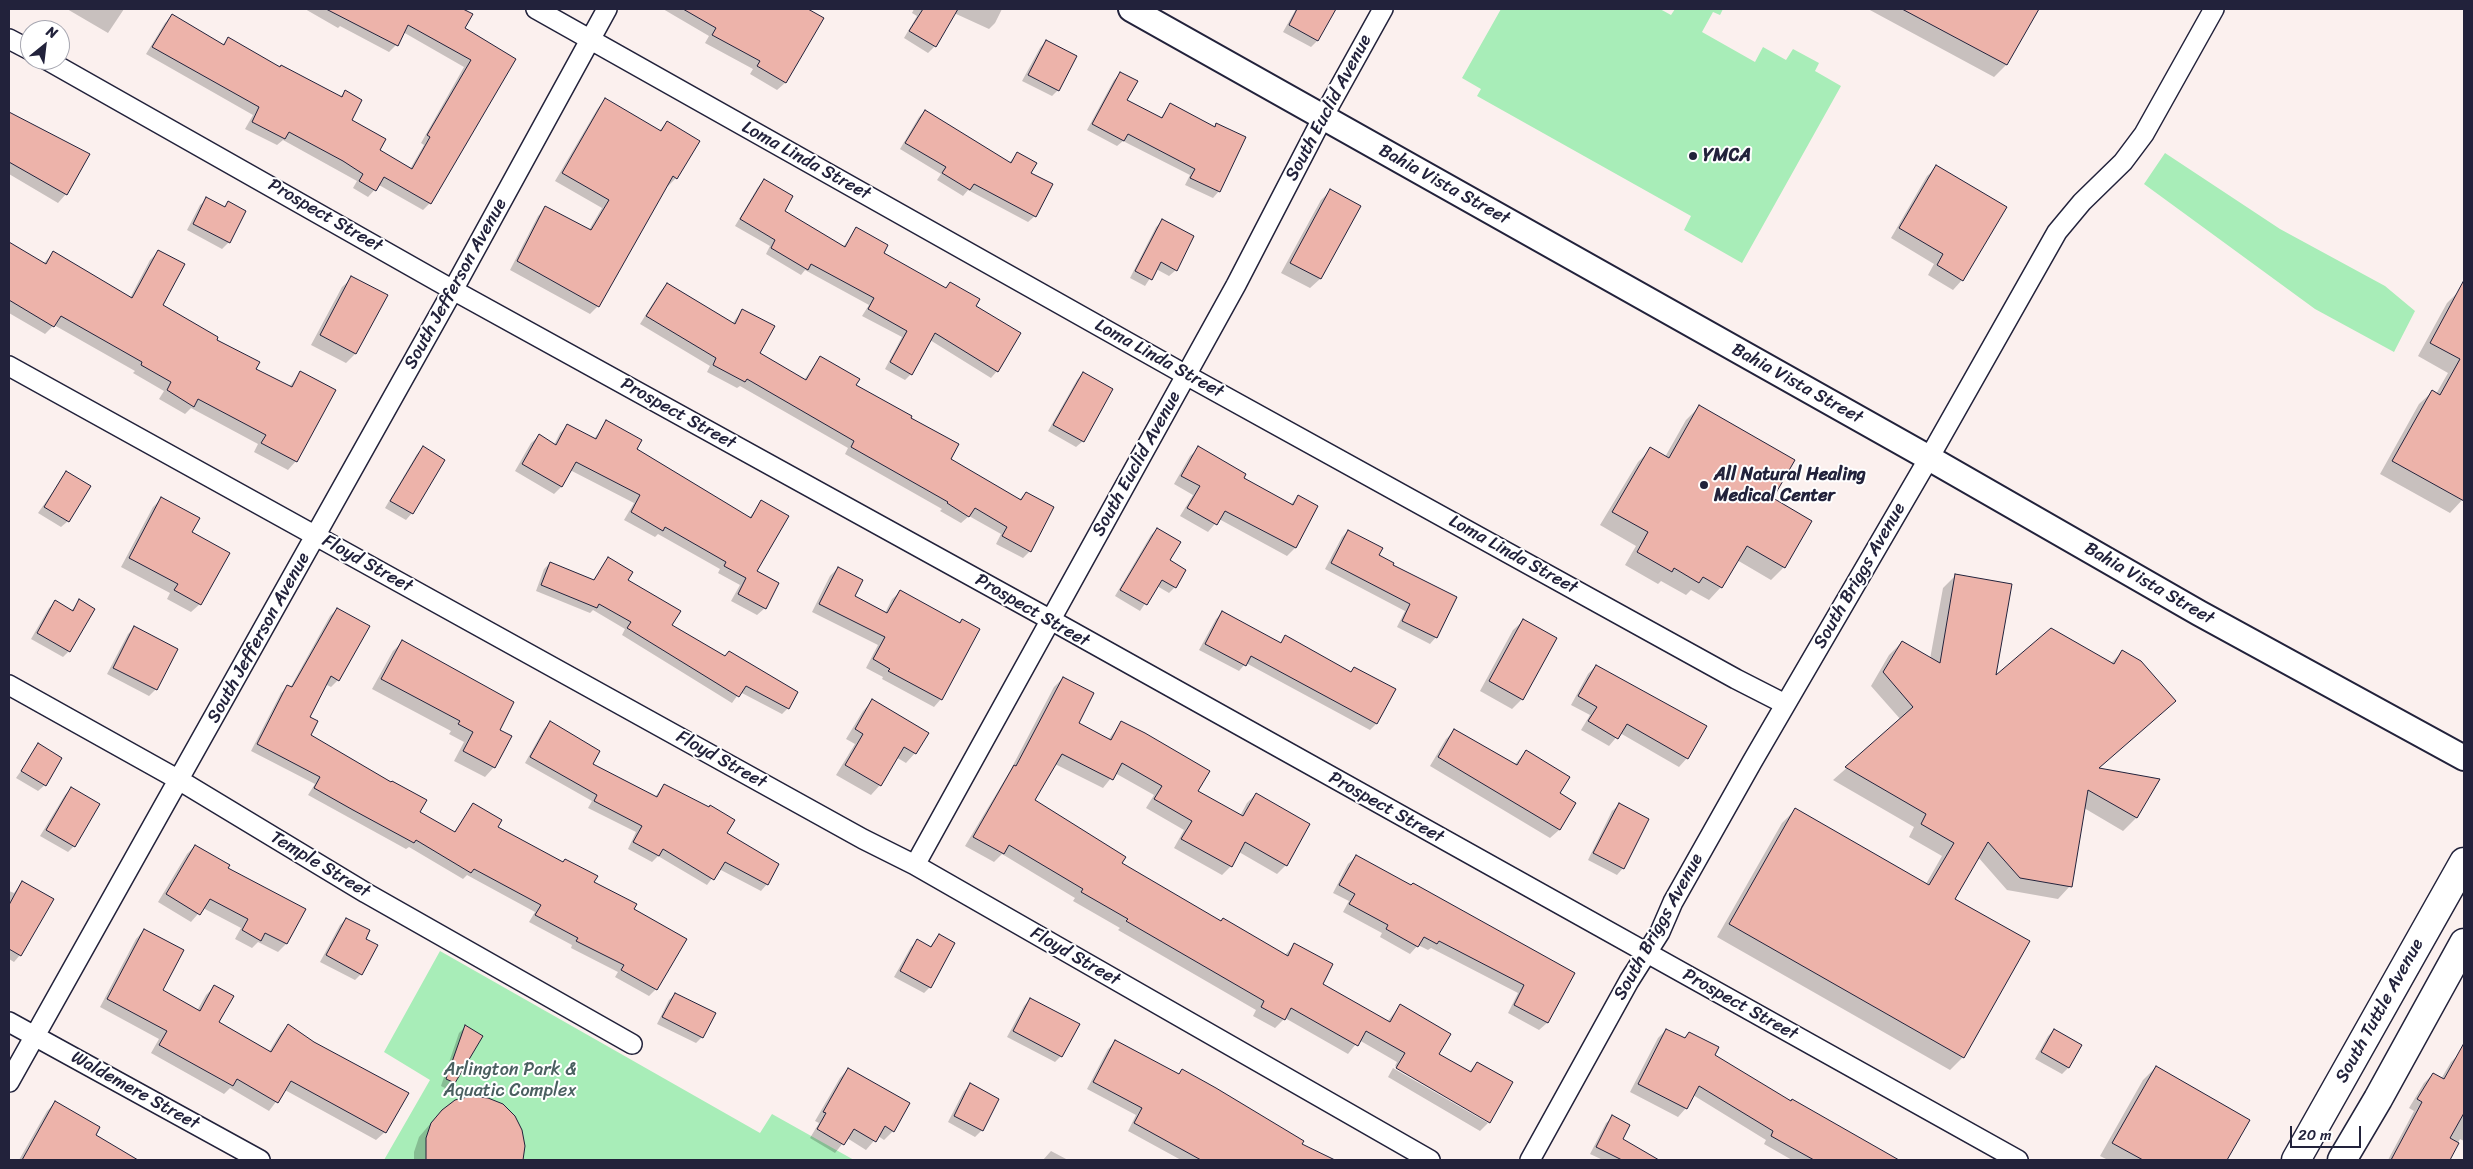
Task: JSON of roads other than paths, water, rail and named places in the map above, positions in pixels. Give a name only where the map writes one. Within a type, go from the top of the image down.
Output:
[{"type":"main road","name":"South Tuttle Avenue","points":[[2296,1160],[2464,862]]},
{"type":"main road","points":[[2342,1160],[2464,943]]},
{"type":"street","name":"Loma Linda Street","points":[[536,9],[1186,374],[1736,679],[1785,704]]},
{"type":"street","name":"South Jefferson Avenue","points":[[9,1082],[316,536],[607,9]]},
{"type":"street","name":"Bahia Vista Street","points":[[1131,9],[1929,458],[2198,613],[2464,758]]},
{"type":"street","name":"South Euclid Avenue","points":[[915,865],[1236,285],[1323,117],[1383,9]]},
{"type":"street","name":"South Briggs Avenue","points":[[1530,1160],[1629,981],[1660,932],[1673,902],[1785,704],[1929,458],[2057,232],[2082,202],[2123,162],[2144,134],[2214,9]]},
{"type":"street","name":"Prospect Street","points":[[65,70],[453,290],[1052,620],[2018,1160]]},
{"type":"street","name":"Floyd Street","points":[[9,366],[915,865],[1430,1160]]},
{"type":"street","name":"Temple Street","points":[[9,685],[179,780],[366,893],[632,1044]]},
{"type":"street","name":"Waldemere Street","points":[[9,1022],[260,1160]]},
{"type":"place","name":"YMCA","points":[[1693,156]]},
{"type":"place","name":"All Natural Healing Medical Center","points":[[1704,485]]},
{"type":"park label","name":"Arlington Park & Aquatic Complex","points":[[510,1080]]}]
